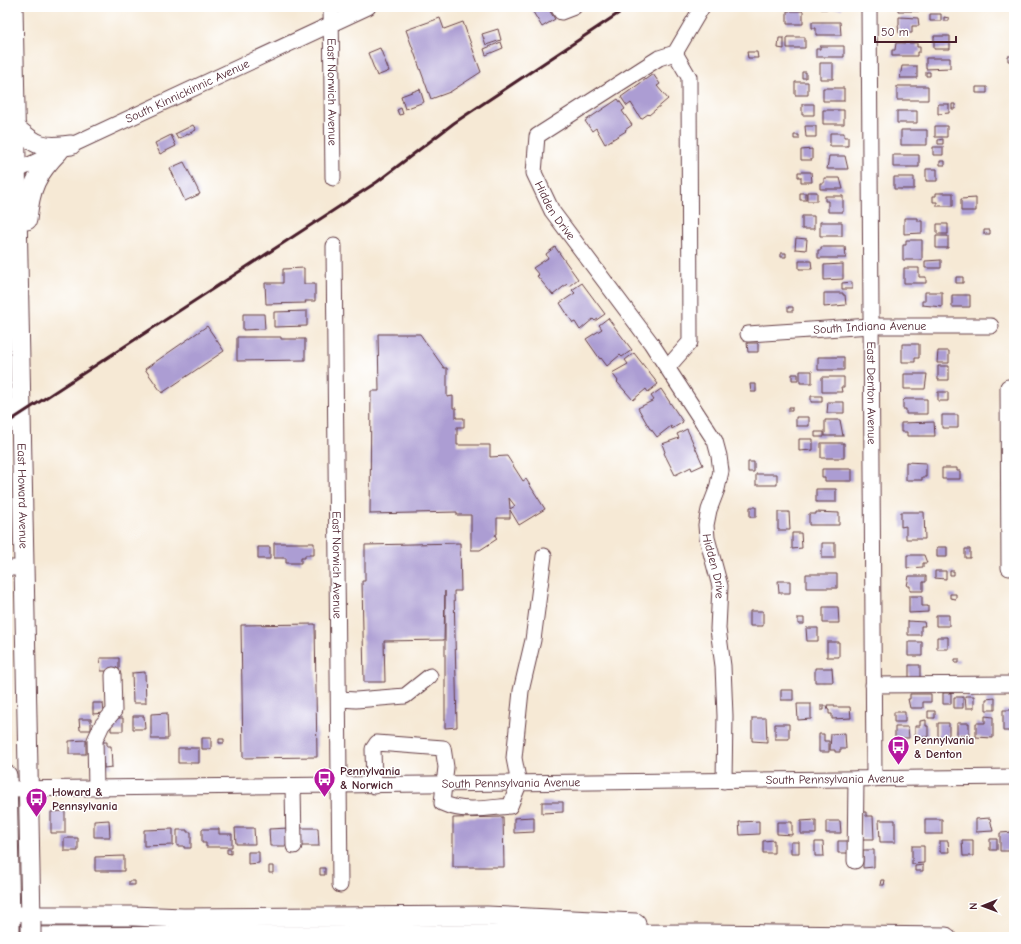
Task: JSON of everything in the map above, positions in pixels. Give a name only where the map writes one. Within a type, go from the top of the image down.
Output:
[{"type":"main road","name":"East Howard Avenue","points":[[13,7],[15,127],[12,173],[17,254],[22,401],[16,568],[28,789],[31,925]]},
{"type":"main road","points":[[15,127],[30,141],[43,146],[65,148]]},
{"type":"main road","points":[[17,254],[26,224],[29,196],[34,183],[45,165],[65,148]]},
{"type":"main road","points":[[7,775],[9,926]]},
{"type":"main road","points":[[9,926],[133,916],[183,918],[487,916],[587,919],[649,924],[703,934]]},
{"type":"main road","points":[[9,926],[946,937]]},
{"type":"street","name":"East Norwich Avenue","points":[[331,7],[334,178]]},
{"type":"street","name":"South Kinnickinnic Avenue","points":[[12,173],[368,7]]},
{"type":"street","points":[[558,7],[561,12],[574,7]]},
{"type":"street","points":[[668,367],[690,342],[689,77],[675,53],[702,7]]},
{"type":"street","name":"East Denton Avenue","points":[[869,7],[874,778]]},
{"type":"street","name":"Hidden Drive","points":[[675,53],[659,58],[537,136],[534,173],[552,212],[668,367],[714,441],[719,456],[721,471],[706,525],[707,538],[720,586],[718,629],[723,666],[725,716],[724,781]]},
{"type":"street","name":"East Norwich Avenue","points":[[334,246],[340,885]]},
{"type":"street","name":"South Indiana Avenue","points":[[748,334],[871,326],[991,326]]},
{"type":"street","points":[[1008,568],[1011,461],[1008,387],[1014,387]]},
{"type":"street","points":[[374,786],[373,749],[377,742],[443,748],[446,767],[446,784],[442,803],[452,808],[484,809],[510,806],[519,784],[514,758],[521,691],[533,640],[544,556]]},
{"type":"street","points":[[96,788],[95,740],[102,725],[114,711],[113,675]]},
{"type":"street","points":[[339,699],[356,700],[405,696],[430,676]]},
{"type":"street","points":[[873,685],[1014,684]]},
{"type":"street","name":"South Pennsylvania Avenue","points":[[7,789],[374,786],[1014,777]]},
{"type":"street","points":[[855,861],[856,779]]},
{"type":"street","points":[[293,786],[294,846]]},
{"type":"building","points":[[530,7],[547,7],[555,19],[542,27]]},
{"type":"building","points":[[821,7],[842,7],[842,9],[821,9]]},
{"type":"building","points":[[898,7],[920,7],[920,11],[898,11]]},
{"type":"building","points":[[934,7],[945,7],[945,10],[934,10]]},
{"type":"building","points":[[787,11],[803,11],[803,24],[787,24]]},
{"type":"building","points":[[930,14],[941,14],[941,21],[930,21]]},
{"type":"building","points":[[899,17],[918,18],[919,26],[912,26],[912,33],[899,33]]},
{"type":"building","points":[[944,17],[949,18],[949,21],[944,21]]},
{"type":"building","points":[[440,18],[444,29],[463,22],[481,72],[450,92],[431,99],[406,30]]},
{"type":"building","points":[[812,22],[840,22],[841,35],[816,35],[816,28],[812,28]]},
{"type":"building","points":[[498,29],[501,40],[486,45],[482,34]]},
{"type":"building","points":[[934,36],[950,36],[950,49],[934,49]]},
{"type":"building","points":[[787,37],[805,37],[805,48],[787,48]]},
{"type":"building","points":[[779,38],[784,38],[784,49],[778,48]]},
{"type":"building","points":[[501,42],[503,48],[486,55],[484,49]]},
{"type":"building","points":[[896,43],[917,43],[917,47],[920,47],[920,52],[917,52],[917,56],[892,56],[892,50],[895,50]]},
{"type":"building","points":[[820,46],[844,46],[844,57],[816,57],[816,49],[820,49]]},
{"type":"building","points":[[380,48],[389,71],[377,76],[368,53]]},
{"type":"building","points":[[747,52],[757,52],[758,58],[748,58]]},
{"type":"building","points":[[1008,56],[1013,56],[1013,61],[1008,61]]},
{"type":"building","points":[[926,58],[950,58],[950,68],[926,69]]},
{"type":"building","points":[[820,63],[833,63],[833,79],[820,79]]},
{"type":"building","points":[[902,66],[917,66],[917,78],[900,78]]},
{"type":"building","points":[[802,72],[806,72],[806,78],[802,78]]},
{"type":"building","points":[[926,72],[930,72],[930,76],[926,76]]},
{"type":"building","points":[[653,74],[660,84],[657,86],[668,99],[649,115],[648,114],[641,119],[631,103],[627,106],[621,97]]},
{"type":"building","points":[[795,82],[808,82],[808,95],[795,95]]},
{"type":"building","points":[[897,86],[928,86],[928,100],[897,100]]},
{"type":"building","points":[[976,87],[987,87],[987,93],[976,93]]},
{"type":"building","points":[[823,88],[844,88],[844,101],[823,101]]},
{"type":"building","points":[[420,89],[424,102],[405,109],[401,96]]},
{"type":"building","points":[[618,99],[625,109],[622,111],[632,125],[625,130],[626,131],[605,144],[596,128],[592,131],[585,121]]},
{"type":"building","points":[[802,104],[814,104],[814,115],[802,115]]},
{"type":"building","points":[[938,104],[949,104],[949,113],[938,114]]},
{"type":"building","points":[[952,104],[955,104],[955,109],[952,109]]},
{"type":"building","points":[[401,108],[403,114],[399,115],[397,110]]},
{"type":"building","points":[[823,110],[844,110],[844,124],[823,124]]},
{"type":"building","points":[[897,111],[917,111],[917,123],[897,123]]},
{"type":"building","points":[[193,125],[196,130],[178,139],[175,134]]},
{"type":"building","points":[[805,126],[816,126],[816,137],[806,137]]},
{"type":"building","points":[[935,126],[947,126],[947,137],[935,137]]},
{"type":"building","points":[[901,130],[927,130],[927,145],[901,145]]},
{"type":"building","points":[[830,133],[844,133],[844,137],[848,137],[848,146],[830,146]]},
{"type":"building","points":[[171,135],[176,146],[160,154],[155,143]]},
{"type":"building","points":[[794,135],[799,135],[799,139],[794,139]]},
{"type":"building","points":[[943,139],[943,144],[938,144],[938,140]]},
{"type":"building","points":[[933,147],[943,147],[943,155],[933,155]]},
{"type":"building","points":[[812,149],[812,160],[801,160],[801,150]]},
{"type":"building","points":[[893,155],[919,155],[919,167],[893,167]]},
{"type":"building","points":[[829,156],[845,156],[848,169],[827,169]]},
{"type":"building","points":[[940,161],[945,161],[945,165],[940,165]]},
{"type":"building","points":[[184,162],[200,194],[185,201],[170,168]]},
{"type":"building","points":[[926,169],[937,169],[937,181],[926,181]]},
{"type":"building","points":[[798,172],[811,172],[812,182],[801,182],[801,177],[798,177]]},
{"type":"building","points":[[894,177],[914,177],[914,189],[894,189]]},
{"type":"building","points":[[824,178],[840,178],[843,189],[820,189],[820,183],[824,183]]},
{"type":"building","points":[[807,192],[817,192],[817,201],[807,201]]},
{"type":"building","points":[[800,193],[806,193],[806,200],[800,200]]},
{"type":"building","points":[[936,193],[953,193],[953,206],[937,206],[937,202],[933,202],[933,196],[936,196]]},
{"type":"building","points":[[825,196],[843,196],[843,212],[828,212],[828,201],[825,201]]},
{"type":"building","points":[[976,198],[976,211],[961,211],[961,199]]},
{"type":"building","points":[[802,216],[814,216],[814,229],[802,229]]},
{"type":"building","points":[[904,218],[918,218],[918,221],[922,221],[922,233],[904,234]]},
{"type":"building","points":[[820,222],[842,222],[842,236],[820,236]]},
{"type":"building","points":[[937,224],[948,224],[948,234],[937,234]]},
{"type":"building","points":[[984,230],[990,230],[990,234],[984,234]]},
{"type":"building","points":[[936,236],[948,236],[948,248],[936,248]]},
{"type":"building","points":[[796,238],[807,239],[806,250],[795,249]]},
{"type":"building","points":[[906,240],[922,240],[922,260],[903,260],[903,245],[906,245]]},
{"type":"building","points":[[555,247],[578,279],[569,286],[567,284],[553,295],[537,276],[539,275],[533,268],[548,258],[546,254]]},
{"type":"building","points":[[821,247],[845,247],[846,258],[818,258],[818,250],[821,250]]},
{"type":"building","points":[[781,253],[786,253],[786,257],[781,257]]},
{"type":"building","points":[[941,260],[941,268],[925,268],[925,261]]},
{"type":"building","points":[[799,261],[811,261],[812,269],[799,269]]},
{"type":"building","points":[[843,264],[843,279],[824,280],[824,265]]},
{"type":"building","points":[[304,268],[304,284],[315,284],[315,301],[305,301],[306,303],[266,304],[265,283],[283,283],[283,269]]},
{"type":"building","points":[[904,268],[919,268],[919,277],[926,277],[926,283],[904,283]]},
{"type":"building","points":[[956,277],[963,277],[963,283],[956,283]]},
{"type":"building","points":[[852,282],[852,289],[842,289],[842,283]]},
{"type":"building","points":[[582,283],[605,314],[595,321],[593,319],[580,330],[575,322],[573,323],[560,303],[575,293],[572,290]]},
{"type":"building","points":[[925,292],[942,292],[942,307],[922,305],[922,301],[925,301]]},
{"type":"building","points":[[824,293],[843,293],[843,295],[845,295],[846,305],[824,307]]},
{"type":"building","points":[[952,295],[970,295],[970,307],[952,307]]},
{"type":"building","points":[[788,307],[793,307],[793,311],[788,311]]},
{"type":"building","points":[[307,311],[307,326],[274,327],[274,312]]},
{"type":"building","points":[[243,314],[264,314],[265,329],[243,330]]},
{"type":"building","points":[[608,318],[632,350],[622,357],[620,355],[607,366],[601,358],[600,359],[586,339],[602,329],[599,325]]},
{"type":"building","points":[[207,326],[224,351],[162,393],[145,369]]},
{"type":"building","points":[[378,334],[420,334],[444,368],[447,368],[447,397],[453,396],[453,408],[456,408],[456,418],[464,418],[464,427],[457,427],[457,445],[490,445],[490,457],[507,456],[523,481],[526,479],[545,509],[519,525],[510,510],[510,518],[497,518],[497,534],[495,535],[497,539],[480,550],[471,550],[471,515],[457,515],[457,512],[370,514],[371,391],[379,391]],"holes":[[[509,498],[515,506],[510,509]]]},
{"type":"building","points":[[237,337],[281,337],[281,339],[305,339],[305,360],[237,361]]},
{"type":"building","points":[[747,343],[758,343],[758,352],[748,352]]},
{"type":"building","points":[[902,344],[919,344],[919,358],[915,358],[915,362],[902,362]]},
{"type":"building","points":[[938,351],[949,351],[949,363],[937,363]]},
{"type":"building","points":[[634,353],[658,384],[648,392],[646,389],[633,400],[617,382],[618,381],[612,373],[628,364],[625,360]]},
{"type":"building","points":[[818,357],[844,357],[844,370],[818,370]]},
{"type":"building","points":[[938,366],[949,366],[949,380],[938,380]]},
{"type":"building","points":[[800,371],[812,371],[812,383],[800,383]]},
{"type":"building","points":[[792,374],[798,374],[798,380],[792,380]]},
{"type":"building","points":[[904,374],[927,374],[925,389],[904,389]]},
{"type":"building","points":[[822,377],[844,377],[844,387],[841,387],[842,392],[822,392]]},
{"type":"building","points":[[750,384],[756,384],[756,392],[751,392]]},
{"type":"building","points":[[661,389],[683,422],[672,429],[671,426],[657,437],[650,429],[638,408],[654,400],[651,396]]},
{"type":"building","points":[[938,392],[948,392],[948,401],[938,401]]},
{"type":"building","points":[[811,396],[822,396],[822,402],[811,402]]},
{"type":"building","points":[[905,399],[927,399],[927,414],[906,414],[906,409],[903,409],[903,401]]},
{"type":"building","points":[[828,402],[844,402],[844,413],[827,413]]},
{"type":"building","points":[[789,407],[792,407],[792,411],[789,411]]},
{"type":"building","points":[[942,415],[958,415],[958,428],[942,428]]},
{"type":"building","points":[[796,417],[809,417],[809,426],[796,426]]},
{"type":"building","points":[[825,420],[840,420],[843,436],[825,436]]},
{"type":"building","points":[[934,422],[935,436],[907,436],[907,432],[901,432],[901,423]]},
{"type":"building","points":[[687,429],[703,465],[692,470],[691,467],[675,475],[664,453],[662,444],[679,438],[677,434]]},
{"type":"building","points":[[815,432],[824,432],[824,437],[815,437]]},
{"type":"building","points":[[799,439],[813,439],[813,450],[799,451]]},
{"type":"building","points":[[821,443],[844,443],[844,458],[821,458]]},
{"type":"building","points":[[748,462],[754,462],[754,472],[748,472]]},
{"type":"building","points":[[906,462],[926,463],[926,477],[922,477],[922,480],[906,480]]},
{"type":"building","points":[[942,468],[957,468],[957,471],[960,471],[960,479],[942,479]]},
{"type":"building","points":[[822,469],[852,469],[852,481],[825,481],[825,477],[822,477]]},
{"type":"building","points":[[756,474],[777,474],[777,485],[756,485]]},
{"type":"building","points":[[816,489],[836,489],[836,502],[816,502]]},
{"type":"building","points":[[750,507],[756,507],[756,517],[750,517]]},
{"type":"building","points":[[778,512],[789,512],[790,530],[778,530]]},
{"type":"building","points":[[816,512],[839,513],[839,525],[809,525],[809,514],[816,514]]},
{"type":"building","points":[[901,512],[924,512],[925,539],[906,539],[906,526],[901,527]]},
{"type":"building","points":[[792,533],[801,533],[802,548],[792,549]]},
{"type":"building","points":[[274,543],[314,543],[314,555],[305,555],[305,558],[301,558],[301,563],[286,563],[286,558],[274,558]]},
{"type":"building","points":[[460,543],[461,591],[454,591],[457,727],[445,728],[445,591],[444,640],[384,641],[385,682],[364,682],[362,581],[365,581],[365,545]]},
{"type":"building","points":[[822,543],[835,543],[835,558],[822,558]]},
{"type":"building","points":[[258,547],[270,547],[270,559],[258,559]]},
{"type":"building","points":[[937,547],[947,547],[947,557],[937,557]]},
{"type":"building","points":[[965,549],[970,549],[970,558],[965,558]]},
{"type":"building","points":[[907,555],[924,555],[927,563],[923,563],[923,567],[907,568]]},
{"type":"building","points":[[935,571],[946,571],[946,579],[935,578]]},
{"type":"building","points":[[950,571],[954,571],[954,575],[950,575]]},
{"type":"building","points":[[806,574],[837,574],[837,588],[806,588]]},
{"type":"building","points":[[909,576],[926,576],[926,582],[923,582],[923,591],[910,591],[910,586],[907,586]]},
{"type":"building","points":[[778,581],[790,581],[790,593],[779,593]]},
{"type":"building","points":[[950,594],[956,594],[956,599],[950,598]]},
{"type":"building","points":[[909,596],[922,596],[922,606],[928,606],[928,612],[909,613]]},
{"type":"building","points":[[823,607],[838,607],[839,623],[823,623]]},
{"type":"building","points":[[750,611],[763,611],[763,626],[750,626]]},
{"type":"building","points":[[936,615],[949,615],[949,626],[936,626]]},
{"type":"building","points":[[798,618],[804,618],[804,624],[798,624]]},
{"type":"building","points":[[908,621],[924,622],[925,626],[921,626],[921,635],[908,635]]},
{"type":"building","points":[[315,624],[317,757],[243,758],[241,625]]},
{"type":"building","points":[[806,628],[818,628],[818,641],[807,641]]},
{"type":"building","points":[[937,637],[948,637],[948,649],[937,649]]},
{"type":"building","points":[[827,642],[839,642],[839,657],[827,657]]},
{"type":"building","points":[[908,642],[922,642],[922,656],[908,656]]},
{"type":"building","points":[[100,658],[119,658],[119,671],[101,671]]},
{"type":"building","points":[[955,659],[959,659],[959,663],[955,663]]},
{"type":"building","points":[[909,665],[920,665],[920,679],[909,679]]},
{"type":"building","points":[[815,668],[832,668],[833,682],[815,682]]},
{"type":"building","points":[[145,672],[146,703],[133,703],[132,673]]},
{"type":"building","points":[[781,690],[793,690],[793,700],[781,700]]},
{"type":"building","points":[[943,693],[951,693],[951,704],[943,704]]},
{"type":"building","points":[[910,694],[931,694],[931,702],[923,702],[923,708],[910,708],[908,699],[910,699]]},
{"type":"building","points":[[965,696],[974,696],[974,708],[966,708]]},
{"type":"building","points":[[954,697],[963,697],[963,708],[954,708]]},
{"type":"building","points":[[995,698],[995,710],[986,710],[986,699]]},
{"type":"building","points":[[93,703],[103,703],[104,713],[93,714]]},
{"type":"building","points":[[797,704],[811,704],[811,719],[798,720]]},
{"type":"building","points":[[821,705],[824,705],[824,710],[821,710]]},
{"type":"building","points":[[827,705],[835,705],[835,707],[850,707],[851,718],[832,719],[832,714],[829,714]]},
{"type":"building","points":[[1003,710],[1014,710],[1014,731],[1003,731]]},
{"type":"building","points":[[928,711],[935,711],[935,718],[928,718]]},
{"type":"building","points":[[894,712],[905,712],[905,722],[894,722]]},
{"type":"building","points":[[167,713],[168,739],[151,739],[151,714]]},
{"type":"building","points":[[133,716],[144,716],[145,729],[133,729]]},
{"type":"building","points":[[985,716],[993,717],[993,738],[976,737],[976,723],[985,723]]},
{"type":"building","points":[[111,718],[123,718],[123,731],[111,731]]},
{"type":"building","points":[[752,718],[766,718],[767,742],[752,741]]},
{"type":"building","points":[[79,719],[91,719],[91,730],[80,730]]},
{"type":"building","points":[[926,720],[926,726],[928,726],[928,737],[915,737],[915,726],[920,726],[920,721]]},
{"type":"building","points":[[938,723],[949,723],[949,737],[938,737]]},
{"type":"building","points":[[957,723],[969,723],[969,736],[957,736]]},
{"type":"building","points":[[775,724],[789,724],[789,739],[775,739]]},
{"type":"building","points":[[895,727],[908,727],[909,738],[895,738]]},
{"type":"building","points":[[845,733],[846,749],[840,749],[840,752],[830,750],[831,734]]},
{"type":"building","points":[[819,734],[824,734],[824,741],[829,741],[829,752],[819,752]]},
{"type":"building","points":[[202,738],[211,738],[211,749],[202,749]]},
{"type":"building","points":[[219,739],[224,739],[224,743],[219,743]]},
{"type":"building","points":[[86,740],[86,754],[69,754],[69,741]]},
{"type":"building","points":[[96,742],[107,742],[107,746],[111,746],[112,767],[104,768],[104,764],[97,764]]},
{"type":"building","points":[[178,748],[199,748],[199,763],[178,763]]},
{"type":"building","points":[[542,802],[563,802],[563,812],[542,813]]},
{"type":"building","points":[[65,811],[65,833],[51,833],[51,812]]},
{"type":"building","points":[[860,812],[866,812],[866,816],[873,816],[874,839],[861,839]]},
{"type":"building","points":[[503,817],[504,867],[453,867],[453,818]]},
{"type":"building","points":[[534,817],[534,832],[514,833],[514,818]]},
{"type":"building","points":[[990,818],[993,831],[976,832],[976,819]]},
{"type":"building","points":[[925,819],[942,819],[942,834],[925,834]]},
{"type":"building","points":[[109,820],[110,837],[94,837],[94,821]]},
{"type":"building","points":[[816,820],[816,834],[801,834],[801,821]]},
{"type":"building","points":[[879,820],[895,820],[895,842],[880,842]]},
{"type":"building","points":[[759,821],[759,834],[740,835],[739,822]]},
{"type":"building","points":[[826,821],[840,821],[841,833],[826,833]]},
{"type":"building","points":[[777,822],[792,822],[792,835],[777,834]]},
{"type":"building","points":[[235,828],[254,828],[255,844],[236,844]]},
{"type":"building","points":[[289,828],[290,846],[270,846],[269,829]]},
{"type":"building","points":[[298,828],[318,828],[319,846],[298,846]]},
{"type":"building","points":[[173,829],[173,845],[144,846],[144,830]]},
{"type":"building","points":[[202,829],[219,829],[219,834],[232,834],[232,847],[206,847],[206,843],[202,843]]},
{"type":"building","points":[[177,830],[187,830],[187,832],[191,832],[191,848],[177,846]]},
{"type":"building","points":[[1013,832],[1013,851],[1000,851],[1000,833]]},
{"type":"building","points":[[64,838],[78,838],[78,851],[64,851]]},
{"type":"building","points":[[990,839],[997,839],[997,850],[990,850]]},
{"type":"building","points":[[774,840],[774,853],[763,853],[763,841]]},
{"type":"building","points":[[962,840],[973,840],[973,856],[963,856]]},
{"type":"building","points":[[838,841],[848,841],[848,853],[838,853]]},
{"type":"building","points":[[940,841],[948,841],[949,852],[940,852]]},
{"type":"building","points":[[791,842],[799,842],[799,853],[791,853]]},
{"type":"building","points":[[815,842],[823,842],[824,856],[815,856]]},
{"type":"building","points":[[912,846],[924,846],[924,863],[912,864]]},
{"type":"building","points":[[227,849],[231,849],[231,854],[227,853]]},
{"type":"building","points":[[863,850],[874,850],[874,867],[863,868]]},
{"type":"building","points":[[248,852],[259,852],[259,863],[248,864]]},
{"type":"building","points":[[124,856],[124,871],[95,871],[95,857]]},
{"type":"building","points":[[923,865],[923,871],[915,871],[915,866]]},
{"type":"building","points":[[269,866],[273,866],[273,873],[269,873]]},
{"type":"building","points":[[320,868],[325,868],[325,875],[320,875]]},
{"type":"building","points":[[881,880],[885,880],[884,885],[880,885]]},
{"type":"building","points":[[129,881],[135,881],[135,885],[129,885]]},
{"type":"railway","points":[[7,423],[377,182],[454,123],[628,7]]},
{"type":"place","name":"Pennylvania & Denton","points":[[899,766]]},
{"type":"place","name":"Pennylvania & Norwich","points":[[324,798]]},
{"type":"place","name":"Howard & Pennsylvania","points":[[37,818]]}]
